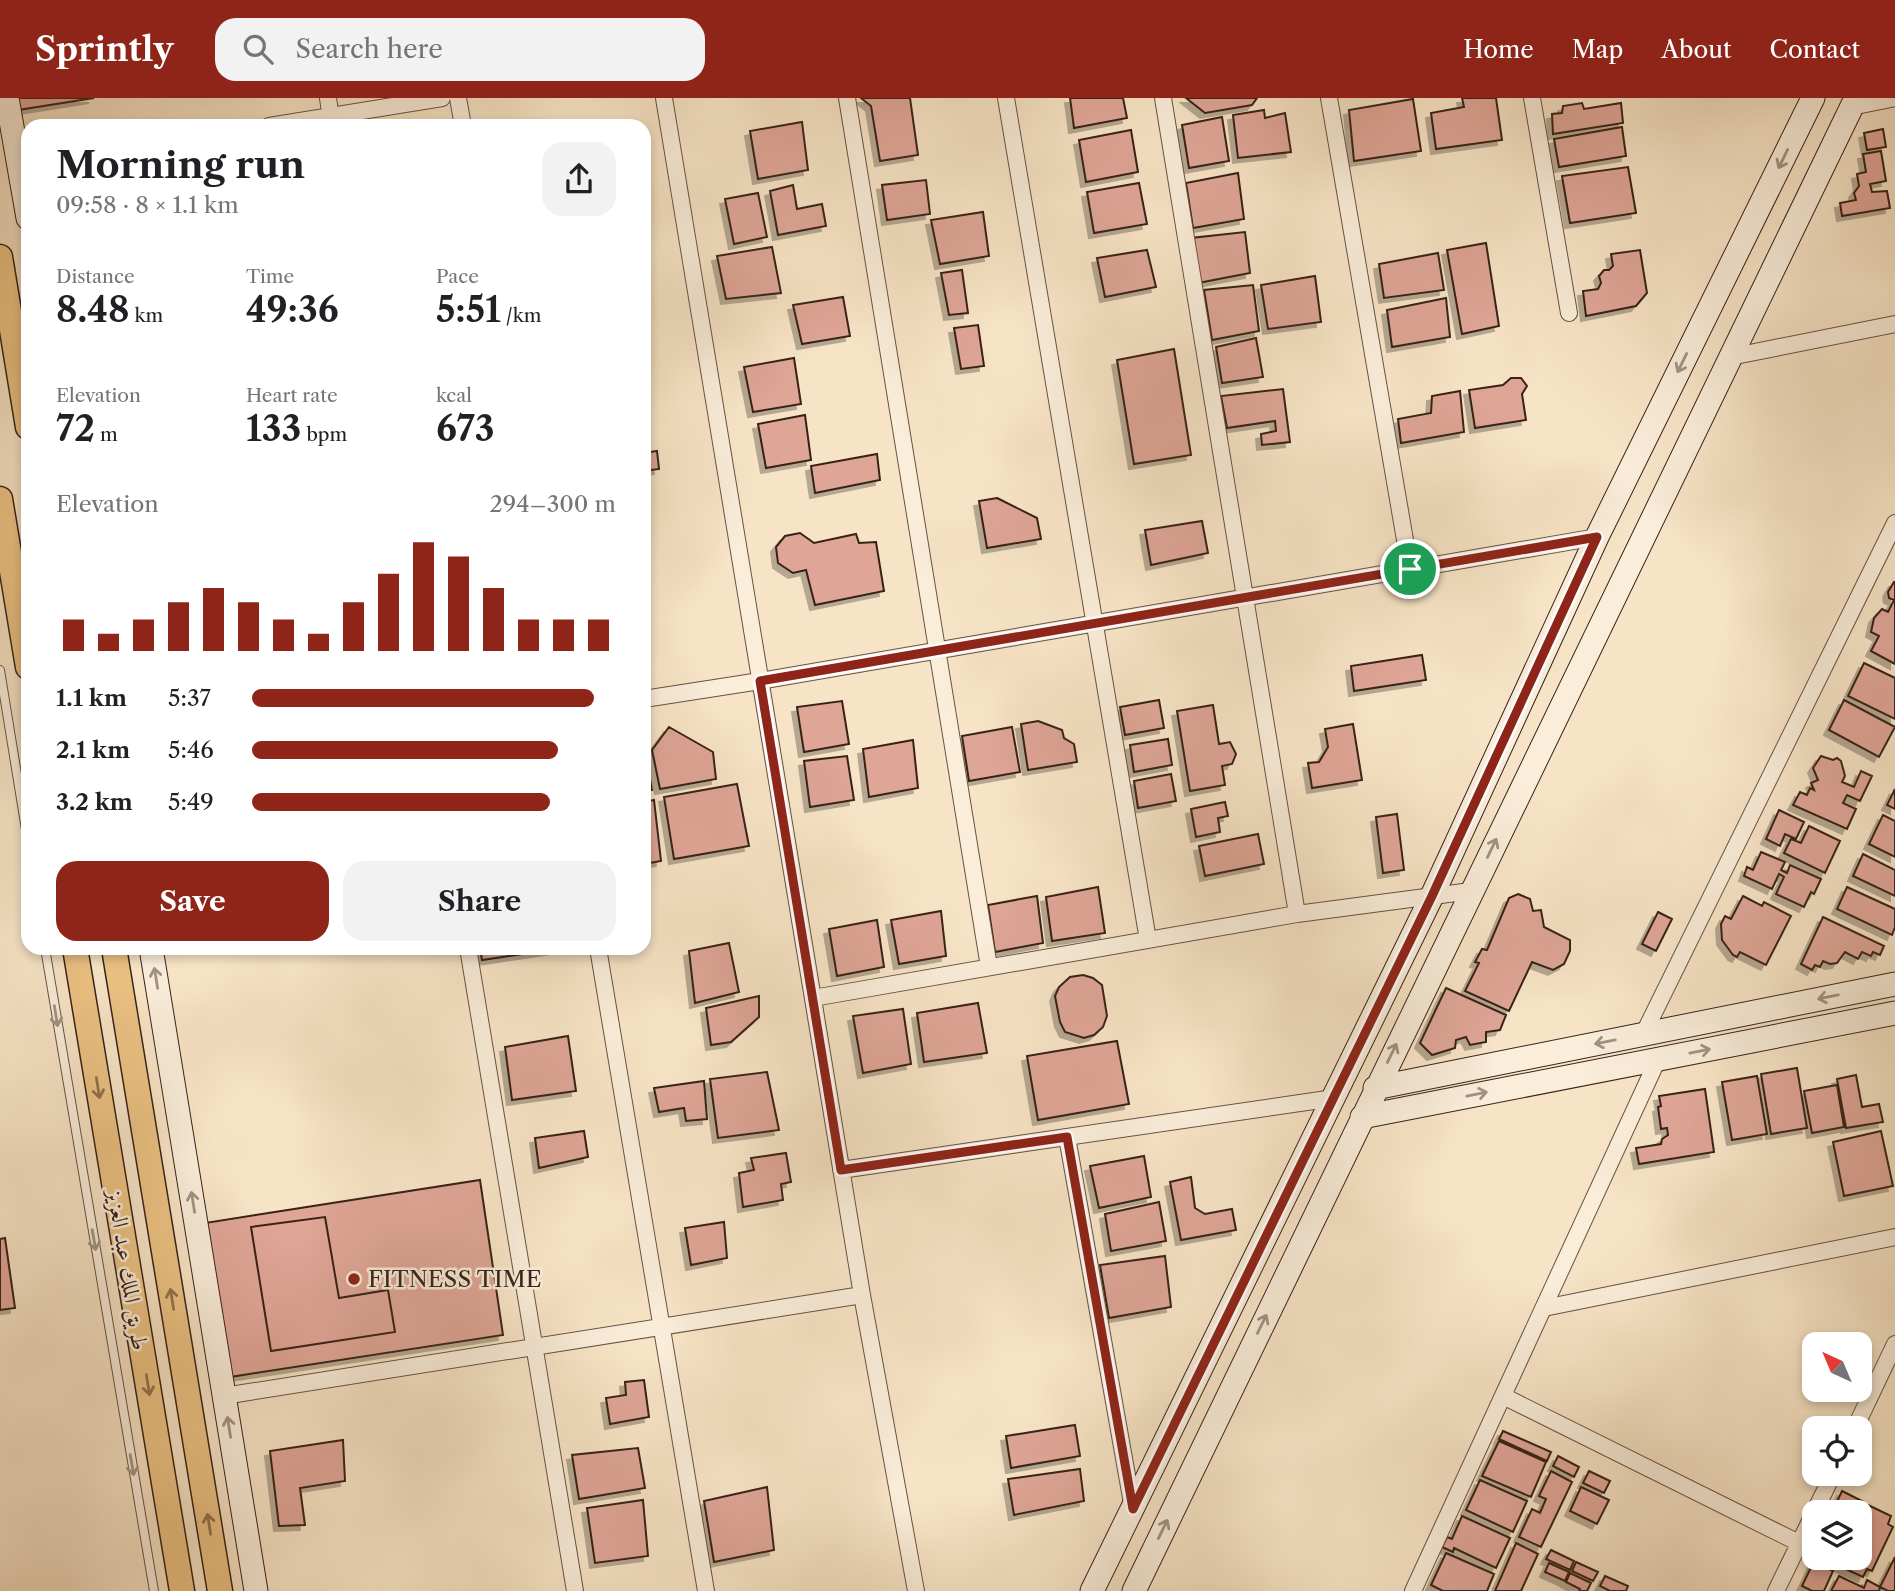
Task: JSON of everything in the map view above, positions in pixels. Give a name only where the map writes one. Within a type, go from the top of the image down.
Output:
[{"type":"main road","points":[[0,257],[21,384]]},
{"type":"main road","points":[[0,499],[21,625]]},
{"type":"main road","name":"طريق الملك عبد العزيز","points":[[76,955],[182,1591]]},
{"type":"main road","name":"طريق الملك عبد العزيز","points":[[115,955],[220,1591]]},
{"type":"street","points":[[7,98],[21,154]]},
{"type":"street","points":[[328,98],[332,119]]},
{"type":"street","points":[[342,119],[442,98]]},
{"type":"street","points":[[458,98],[462,119]]},
{"type":"street","points":[[664,98],[862,1295],[916,1591]]},
{"type":"street","points":[[847,98],[989,967]]},
{"type":"street","points":[[1006,98],[1148,940]]},
{"type":"street","points":[[1163,98],[1297,914]]},
{"type":"street","points":[[1329,98],[1410,569]]},
{"type":"street","points":[[1532,98],[1569,313]]},
{"type":"street","points":[[1092,1591],[1432,896],[1597,537],[1813,98]]},
{"type":"street","points":[[1134,1591],[1375,1088],[1854,103],[1895,98]]},
{"type":"street","points":[[1730,357],[1895,324]]},
{"type":"street","points":[[1643,1035],[1888,551],[1895,523]]},
{"type":"street","points":[[651,698],[1597,537]]},
{"type":"street","points":[[813,998],[1297,914],[1471,891]]},
{"type":"street","points":[[152,955],[256,1591]]},
{"type":"street","points":[[469,955],[575,1591]]},
{"type":"street","points":[[599,955],[706,1591]]},
{"type":"street","points":[[1375,1088],[1895,984]]},
{"type":"street","points":[[1362,1117],[1895,1013]]},
{"type":"street","points":[[1418,1589],[1503,1396],[1658,1059]]},
{"type":"street","points":[[841,1170],[1334,1098]]},
{"type":"street","points":[[1067,1137],[1133,1509]]},
{"type":"street","points":[[1544,1308],[1895,1237]]},
{"type":"street","points":[[224,1396],[862,1295]]},
{"type":"street","points":[[1861,1416],[1895,1344]]},
{"type":"street","points":[[1503,1396],[1799,1543]]},
{"type":"street","points":[[1776,1591],[1827,1486]]},
{"type":"lane","points":[[0,670],[21,799]]},
{"type":"lane","points":[[47,955],[154,1591]]},
{"type":"building","points":[[16,98],[94,98],[18,110]]},
{"type":"building","points":[[861,98],[910,98],[918,155],[880,161],[871,106]]},
{"type":"building","points":[[1070,98],[1123,98],[1127,118],[1074,128]]},
{"type":"building","points":[[1186,98],[1257,98],[1252,105],[1205,113]]},
{"type":"building","points":[[1462,98],[1496,98],[1502,140],[1436,149],[1431,113],[1464,107]]},
{"type":"building","points":[[1413,99],[1421,151],[1354,161],[1349,110]]},
{"type":"building","points":[[1582,103],[1584,109],[1621,103],[1623,123],[1553,134],[1552,114],[1562,113],[1563,106]]},
{"type":"building","points":[[1264,110],[1265,118],[1285,113],[1291,152],[1238,158],[1233,115]]},
{"type":"building","points":[[1222,117],[1229,161],[1189,168],[1182,125]]},
{"type":"building","points":[[802,122],[808,170],[758,179],[750,131]]},
{"type":"building","points":[[1622,127],[1626,156],[1559,167],[1554,139]]},
{"type":"building","points":[[1883,129],[1886,147],[1867,150],[1864,133]]},
{"type":"building","points":[[1131,130],[1138,172],[1086,182],[1079,140]]},
{"type":"building","points":[[1881,151],[1886,181],[1870,184],[1872,192],[1887,191],[1890,208],[1842,216],[1840,203],[1856,200],[1854,193],[1859,186],[1857,174],[1866,172],[1863,154]]},
{"type":"building","points":[[1628,167],[1636,213],[1570,223],[1562,176]]},
{"type":"building","points":[[1238,173],[1244,219],[1193,228],[1186,183]]},
{"type":"building","points":[[926,180],[930,214],[887,220],[882,185]]},
{"type":"building","points":[[1139,183],[1147,224],[1094,233],[1087,192]]},
{"type":"building","points":[[793,185],[797,209],[822,204],[826,226],[778,235],[770,191]]},
{"type":"building","points":[[758,193],[767,237],[734,244],[725,199]]},
{"type":"building","points":[[983,212],[989,256],[940,264],[931,220]]},
{"type":"building","points":[[1245,232],[1250,273],[1198,283],[1191,238]]},
{"type":"building","points":[[1486,243],[1499,326],[1462,334],[1447,250]]},
{"type":"building","points":[[772,247],[781,293],[726,299],[717,256]]},
{"type":"building","points":[[1147,250],[1156,287],[1105,297],[1097,258]]},
{"type":"building","points":[[1640,250],[1647,293],[1636,306],[1586,316],[1583,291],[1598,289],[1601,283],[1599,276],[1613,266],[1611,254]]},
{"type":"building","points":[[1438,253],[1444,290],[1384,298],[1379,264]]},
{"type":"building","points":[[962,270],[968,313],[949,315],[941,273]]},
{"type":"building","points":[[1315,276],[1321,322],[1268,329],[1261,285]]},
{"type":"building","points":[[1253,285],[1259,331],[1212,340],[1204,290]]},
{"type":"building","points":[[843,297],[850,336],[802,344],[793,305]]},
{"type":"building","points":[[1446,298],[1450,337],[1392,347],[1387,310]]},
{"type":"building","points":[[978,325],[984,366],[961,369],[954,328]]},
{"type":"building","points":[[1256,338],[1263,377],[1222,383],[1216,347]]},
{"type":"building","points":[[1174,349],[1191,455],[1134,464],[1117,360]]},
{"type":"building","points":[[794,358],[801,404],[753,412],[744,367]]},
{"type":"building","points":[[1511,378],[1521,378],[1527,386],[1522,394],[1526,420],[1475,428],[1469,390],[1503,385]]},
{"type":"building","points":[[1283,389],[1290,442],[1262,445],[1261,434],[1276,431],[1275,421],[1227,428],[1221,396]]},
{"type":"building","points":[[1460,391],[1464,432],[1401,443],[1398,419],[1431,413],[1432,396]]},
{"type":"building","points":[[805,415],[811,460],[766,468],[758,424]]},
{"type":"building","points":[[657,451],[659,469],[651,470],[651,452]]},
{"type":"building","points":[[877,454],[880,480],[815,493],[811,466]]},
{"type":"building","points":[[997,498],[1037,518],[1041,539],[987,548],[979,501]]},
{"type":"building","points":[[1202,521],[1208,553],[1151,565],[1145,530]]},
{"type":"building","points":[[800,533],[814,543],[856,534],[859,543],[876,542],[884,591],[815,605],[806,570],[793,573],[778,563],[776,547],[785,536]]},
{"type":"building","points":[[1894,582],[1895,664],[1871,651],[1879,636],[1871,632],[1874,618],[1882,609],[1888,612],[1894,600],[1889,598],[1888,592]]},
{"type":"building","points":[[1422,655],[1426,680],[1354,691],[1351,666]]},
{"type":"building","points":[[1864,663],[1895,678],[1895,719],[1848,696]]},
{"type":"building","points":[[1159,700],[1164,728],[1125,735],[1120,707]]},
{"type":"building","points":[[1844,700],[1895,727],[1879,757],[1829,730]]},
{"type":"building","points":[[842,701],[849,744],[804,752],[797,707]]},
{"type":"building","points":[[1213,705],[1219,744],[1230,742],[1236,754],[1232,764],[1222,766],[1225,785],[1190,791],[1177,711]]},
{"type":"building","points":[[1038,721],[1062,730],[1064,738],[1074,744],[1077,762],[1028,770],[1021,724]]},
{"type":"building","points":[[1353,724],[1362,780],[1312,788],[1308,763],[1319,762],[1328,747],[1325,729]]},
{"type":"building","points":[[669,727],[713,752],[716,779],[660,789],[652,750]]},
{"type":"building","points":[[1012,727],[1020,772],[969,781],[962,736]]},
{"type":"building","points":[[1168,739],[1172,765],[1134,772],[1130,745]]},
{"type":"building","points":[[913,740],[918,788],[869,797],[863,749]]},
{"type":"building","points":[[847,756],[854,800],[810,807],[804,761]]},
{"type":"building","points":[[1821,756],[1841,761],[1845,776],[1842,782],[1854,787],[1861,771],[1872,776],[1860,801],[1847,795],[1843,803],[1856,809],[1847,829],[1793,805],[1800,792],[1807,795],[1810,788],[1814,790],[1811,783],[1818,780],[1813,768]]},
{"type":"building","points":[[1171,774],[1176,801],[1138,808],[1134,781]]},
{"type":"building","points":[[737,784],[749,846],[674,859],[664,797]]},
{"type":"building","points":[[1895,789],[1895,809],[1887,805]]},
{"type":"building","points":[[654,800],[661,861],[651,863],[651,801]]},
{"type":"building","points":[[1225,802],[1228,816],[1218,818],[1220,832],[1196,837],[1191,809]]},
{"type":"building","points":[[1779,810],[1804,822],[1796,839],[1785,834],[1780,846],[1766,839]]},
{"type":"building","points":[[1397,814],[1404,870],[1383,873],[1376,817]]},
{"type":"building","points":[[1883,815],[1895,821],[1895,857],[1869,844]]},
{"type":"building","points":[[1809,826],[1840,841],[1825,873],[1784,853],[1791,839],[1801,843]]},
{"type":"building","points":[[1258,834],[1264,864],[1205,876],[1199,846]]},
{"type":"building","points":[[1761,852],[1785,862],[1781,870],[1787,873],[1790,865],[1821,879],[1804,907],[1776,894],[1784,877],[1779,874],[1772,889],[1744,876],[1747,867],[1753,870]]},
{"type":"building","points":[[1863,854],[1895,870],[1895,896],[1853,876]]},
{"type":"building","points":[[1098,887],[1105,933],[1052,941],[1046,897]]},
{"type":"building","points":[[1847,887],[1895,909],[1892,935],[1837,909]]},
{"type":"building","points":[[1518,894],[1530,899],[1533,911],[1541,910],[1544,927],[1570,940],[1570,951],[1564,964],[1553,970],[1532,962],[1509,1011],[1465,991],[1479,963],[1475,962],[1482,949],[1487,950],[1509,898]]},
{"type":"building","points":[[1037,896],[1043,943],[995,952],[988,905]]},
{"type":"building","points":[[1743,896],[1762,906],[1764,902],[1791,916],[1766,965],[1740,952],[1737,957],[1733,955],[1722,940],[1721,924],[1725,916],[1731,919]]},
{"type":"building","points":[[941,911],[946,956],[899,964],[891,920]]},
{"type":"building","points":[[1658,912],[1672,919],[1656,951],[1642,944]]},
{"type":"building","points":[[1823,917],[1884,946],[1880,955],[1873,952],[1871,956],[1862,952],[1858,959],[1845,952],[1837,963],[1823,961],[1820,967],[1815,965],[1812,970],[1801,964]]},
{"type":"building","points":[[877,920],[884,967],[837,976],[829,929]]},
{"type":"building","points":[[729,943],[739,992],[695,1003],[689,951]]},
{"type":"building","points":[[481,955],[516,955],[482,960]]},
{"type":"building","points":[[1083,975],[1102,985],[1107,1016],[1103,1027],[1094,1035],[1084,1038],[1065,1032],[1060,1022],[1055,996],[1059,987],[1070,977]]},
{"type":"building","points":[[1446,988],[1506,1015],[1500,1030],[1486,1032],[1486,1042],[1470,1045],[1466,1037],[1456,1040],[1455,1048],[1432,1055],[1420,1043]]},
{"type":"building","points":[[759,996],[759,1017],[731,1042],[711,1045],[706,1008]]},
{"type":"building","points":[[978,1003],[987,1053],[924,1062],[917,1013]]},
{"type":"building","points":[[903,1009],[911,1064],[863,1073],[853,1016]]},
{"type":"building","points":[[568,1036],[576,1091],[512,1100],[505,1047]]},
{"type":"building","points":[[1117,1041],[1129,1104],[1038,1120],[1027,1056]]},
{"type":"building","points":[[1797,1068],[1807,1128],[1771,1134],[1761,1074]]},
{"type":"building","points":[[767,1072],[779,1130],[718,1138],[710,1079]]},
{"type":"building","points":[[1856,1075],[1862,1107],[1879,1104],[1883,1122],[1846,1128],[1837,1079]]},
{"type":"building","points":[[1757,1076],[1767,1134],[1732,1140],[1722,1082]]},
{"type":"building","points":[[704,1081],[707,1119],[686,1121],[684,1108],[659,1112],[654,1088]]},
{"type":"building","points":[[1837,1085],[1844,1127],[1812,1133],[1804,1091]]},
{"type":"building","points":[[1705,1089],[1714,1152],[1639,1164],[1636,1148],[1661,1144],[1662,1139],[1668,1135],[1667,1128],[1661,1129],[1659,1096]]},
{"type":"building","points":[[584,1131],[588,1157],[539,1168],[535,1138]]},
{"type":"building","points":[[1881,1131],[1893,1186],[1844,1196],[1833,1142]]},
{"type":"building","points":[[786,1153],[791,1182],[781,1184],[783,1200],[743,1207],[739,1173],[754,1170],[751,1158]]},
{"type":"building","points":[[1144,1156],[1151,1197],[1099,1208],[1090,1166]]},
{"type":"building","points":[[1191,1177],[1195,1208],[1205,1214],[1232,1209],[1236,1230],[1181,1240],[1170,1182]]},
{"type":"building","name":"FITNESS TIME","points":[[480,1180],[503,1335],[230,1377],[205,1223]]},
{"type":"building","points":[[1159,1202],[1166,1241],[1111,1251],[1105,1214]]},
{"type":"building","points":[[325,1217],[339,1298],[388,1290],[395,1332],[271,1351],[251,1227]]},
{"type":"building","points":[[724,1222],[727,1258],[691,1265],[685,1228]]},
{"type":"building","points":[[5,1238],[15,1308],[0,1310],[0,1239]]},
{"type":"building","points":[[1165,1256],[1171,1307],[1109,1318],[1100,1265]]},
{"type":"building","points":[[644,1380],[649,1417],[610,1424],[606,1398],[626,1395],[625,1382]]},
{"type":"building","points":[[1075,1425],[1080,1456],[1011,1468],[1006,1436]]},
{"type":"building","points":[[1503,1431],[1551,1452],[1547,1461],[1499,1439]]},
{"type":"building","points":[[343,1440],[345,1481],[300,1488],[305,1525],[279,1526],[270,1451]]},
{"type":"building","points":[[1499,1441],[1546,1462],[1531,1497],[1482,1476]]},
{"type":"building","points":[[638,1448],[645,1488],[579,1499],[572,1455]]},
{"type":"building","points":[[1558,1456],[1579,1467],[1574,1477],[1553,1466]]},
{"type":"building","points":[[1080,1469],[1084,1501],[1014,1515],[1008,1479]]},
{"type":"building","points":[[1551,1471],[1572,1482],[1541,1547],[1519,1537],[1532,1509],[1540,1513],[1546,1499],[1539,1496]]},
{"type":"building","points":[[1589,1471],[1610,1481],[1604,1493],[1583,1483]]},
{"type":"building","points":[[1480,1480],[1527,1501],[1513,1532],[1466,1510]]},
{"type":"building","points":[[767,1487],[774,1550],[714,1562],[704,1501]]},
{"type":"building","points":[[1581,1487],[1609,1500],[1597,1524],[1570,1511]]},
{"type":"building","points":[[1842,1491],[1860,1500],[1838,1500]]},
{"type":"building","points":[[643,1500],[648,1556],[595,1563],[587,1508]]},
{"type":"building","points":[[1872,1507],[1891,1516],[1888,1524],[1893,1527],[1872,1571],[1870,1570],[1872,1570]]},
{"type":"building","points":[[1462,1516],[1510,1538],[1496,1568],[1454,1548],[1453,1552],[1442,1547],[1447,1537],[1452,1539]]},
{"type":"building","points":[[1516,1543],[1538,1554],[1521,1591],[1495,1591]]},
{"type":"building","points":[[1551,1550],[1574,1561],[1570,1570],[1546,1559]]},
{"type":"building","points":[[1446,1553],[1494,1574],[1487,1591],[1443,1591],[1431,1585]]},
{"type":"building","points":[[1895,1557],[1895,1591],[1888,1591],[1880,1587]]},
{"type":"building","points":[[1576,1562],[1598,1572],[1593,1581],[1572,1571]]},
{"type":"building","points":[[1549,1563],[1569,1572],[1565,1581],[1545,1572]]},
{"type":"building","points":[[1810,1570],[1833,1571],[1824,1591],[1812,1591],[1802,1586]]},
{"type":"building","points":[[1848,1570],[1866,1570],[1863,1577]]},
{"type":"building","points":[[1570,1573],[1591,1583],[1587,1591],[1579,1591],[1580,1589],[1566,1582]]},
{"type":"building","points":[[1605,1576],[1628,1586],[1626,1591],[1610,1591],[1600,1586]]},
{"type":"building","points":[[1839,1576],[1864,1588],[1867,1580],[1880,1587],[1879,1591],[1831,1591]]},
{"type":"place","name":"FITNESS TIME","points":[[354,1279]]},
{"type":"route","points":[[1597,537],[1432,896],[1133,1509],[1067,1137],[841,1170],[760,681],[1410,569],[1597,537]]}]
